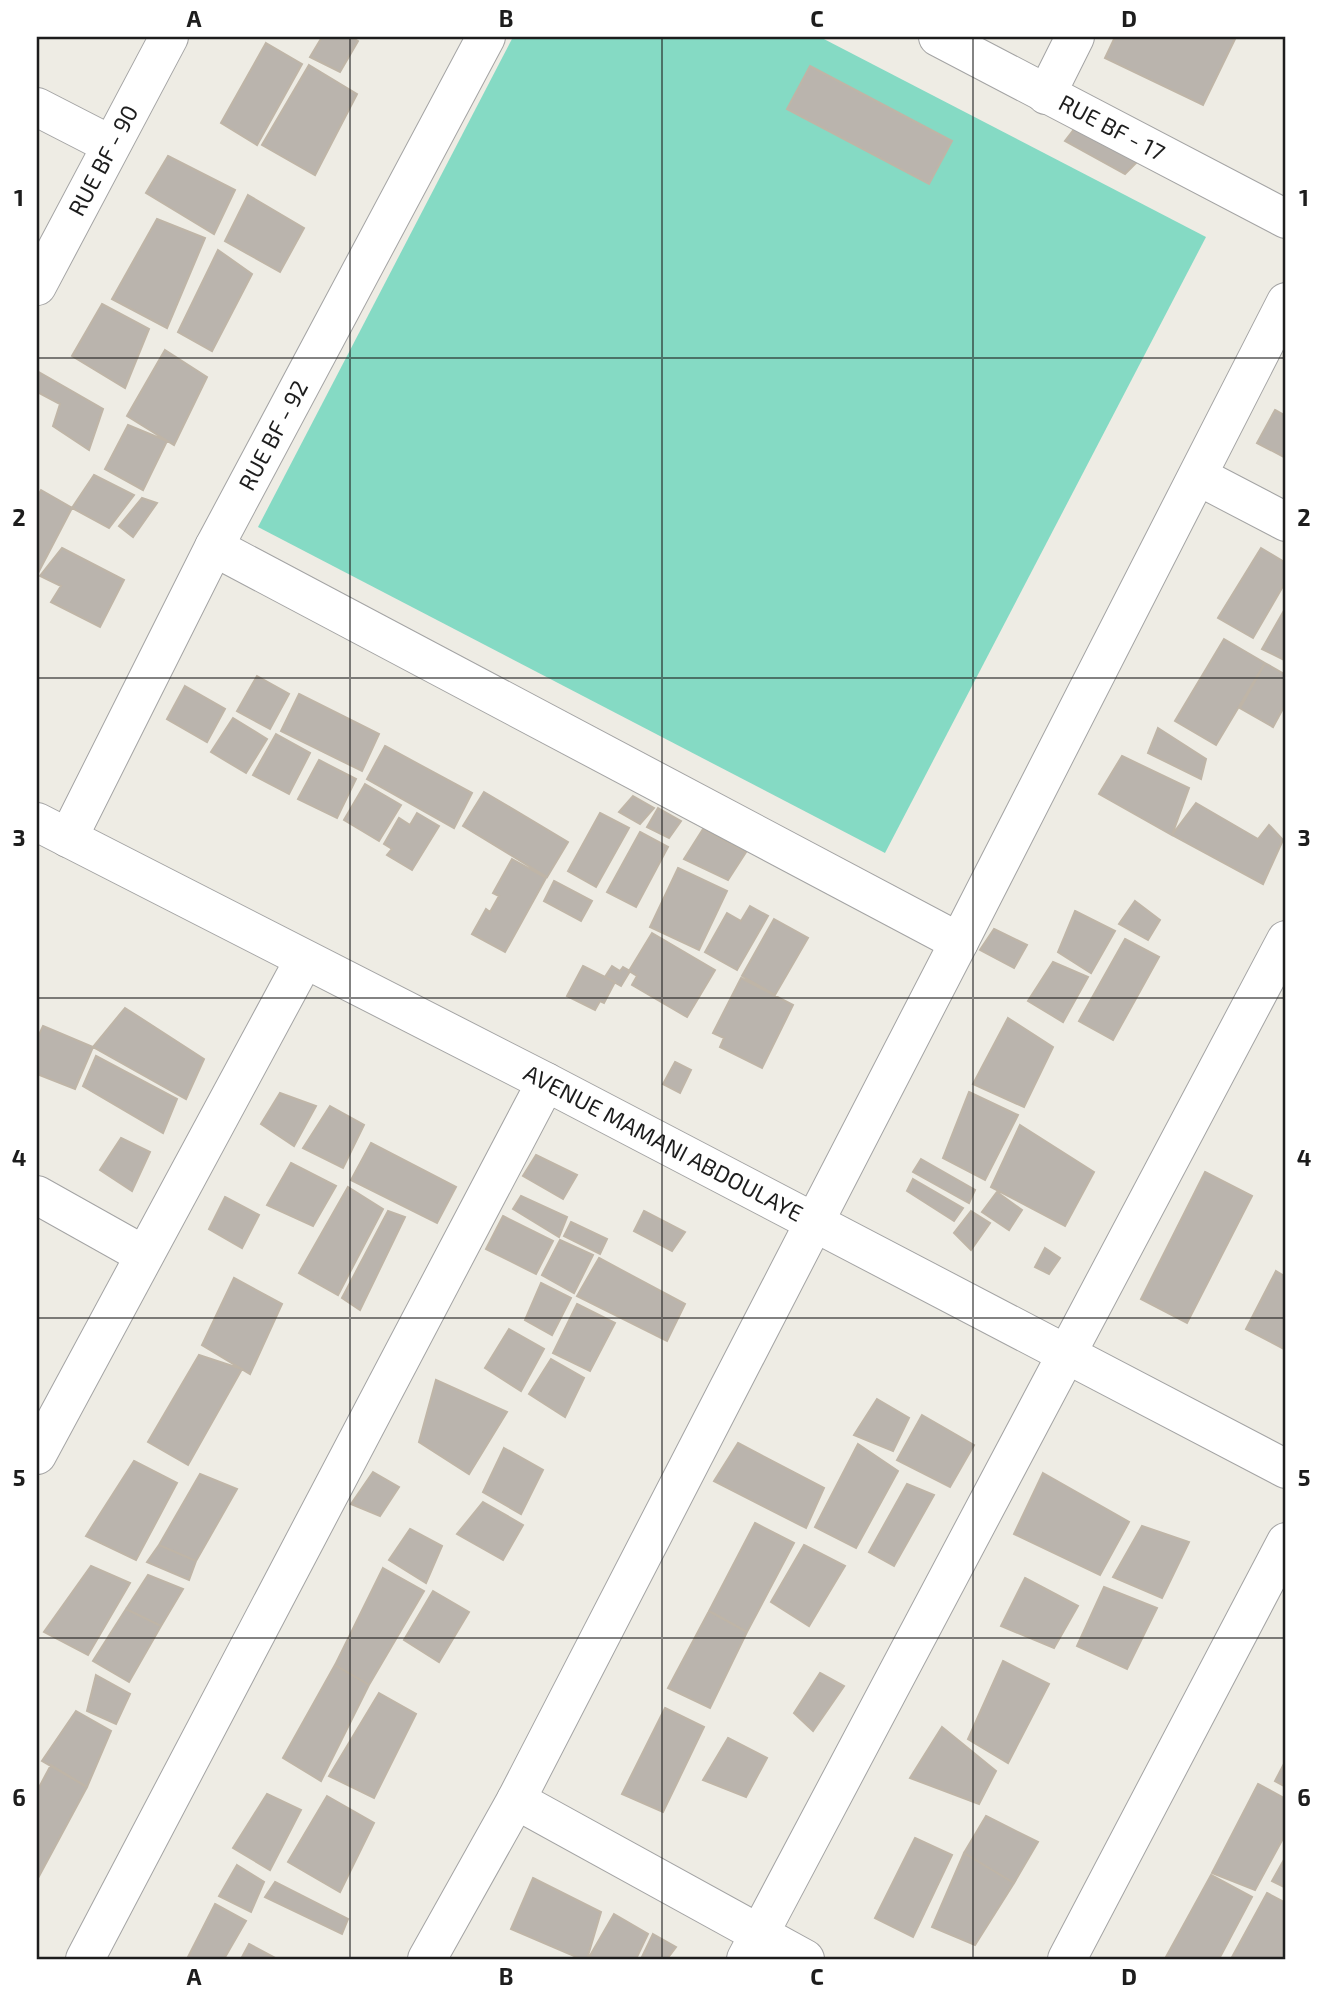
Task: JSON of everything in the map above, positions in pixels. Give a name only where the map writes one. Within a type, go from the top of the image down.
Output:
[{"type":"street","name":"RUE BF - 90","points":[[37,286],[169,37]]},
{"type":"street","name":"RUE BF - 92","points":[[52,830],[214,547],[486,37]]},
{"type":"street","name":"RUE BF - 17","points":[[938,37],[1286,219]]},
{"type":"street","points":[[1046,95],[1075,37]]},
{"type":"street","points":[[37,107],[111,145]]},
{"type":"street","points":[[428,1959],[516,1800],[1286,302]]},
{"type":"street","points":[[1198,476],[1286,522]]},
{"type":"street","points":[[214,547],[959,942]]},
{"type":"street","name":"AVENUE MAMANI ABDOULAYE","points":[[52,830],[546,1082],[1286,1469]]},
{"type":"street","points":[[753,1947],[1286,940]]},
{"type":"street","points":[[37,1455],[304,960]]},
{"type":"street","points":[[85,1959],[546,1082]]},
{"type":"street","points":[[37,1195],[144,1255]]},
{"type":"street","points":[[1068,1959],[1286,1542]]},
{"type":"street","points":[[516,1800],[753,1947],[805,1959]]},
{"type":"green space","points":[[513,37],[820,37],[1206,237],[885,853],[258,527]]},
{"type":"building","points":[[322,37],[351,37],[358,41],[340,72],[310,57]]},
{"type":"building","points":[[1115,37],[1236,37],[1203,105],[1105,58]]},
{"type":"building","points":[[266,43],[302,64],[257,145],[221,123]]},
{"type":"building","points":[[309,65],[357,94],[315,175],[262,145]]},
{"type":"building","points":[[810,66],[952,141],[929,184],[787,109]]},
{"type":"building","points":[[1075,128],[1137,162],[1125,174],[1065,141]]},
{"type":"building","points":[[168,156],[235,190],[214,234],[146,193]]},
{"type":"building","points":[[248,195],[304,228],[280,272],[225,241]]},
{"type":"building","points":[[157,219],[205,238],[167,328],[112,299]]},
{"type":"building","points":[[218,250],[252,274],[212,351],[178,332]]},
{"type":"building","points":[[102,304],[149,329],[125,388],[72,356]]},
{"type":"building","points":[[165,350],[207,377],[174,445],[127,416]]},
{"type":"building","points":[[37,371],[103,409],[89,450],[53,426],[60,404],[37,392]]},
{"type":"building","points":[[1275,410],[1286,416],[1286,458],[1257,443]]},
{"type":"building","points":[[128,425],[167,441],[143,490],[105,469]]},
{"type":"building","points":[[94,475],[134,495],[109,528],[72,508]]},
{"type":"building","points":[[41,490],[72,508],[37,575],[37,497]]},
{"type":"building","points":[[142,498],[157,503],[133,537],[119,526]]},
{"type":"building","points":[[62,548],[124,580],[100,627],[51,602],[61,586],[40,576]]},
{"type":"building","points":[[1261,548],[1286,563],[1286,581],[1253,638],[1218,618]]},
{"type":"building","points":[[1286,607],[1286,661],[1262,649]]},
{"type":"building","points":[[1224,639],[1265,663],[1216,745],[1175,721]]},
{"type":"building","points":[[1265,663],[1286,675],[1286,703],[1273,727],[1240,708]]},
{"type":"building","points":[[257,676],[289,694],[270,729],[237,711]]},
{"type":"building","points":[[185,686],[225,709],[207,742],[167,719]]},
{"type":"building","points":[[299,694],[379,734],[362,771],[281,731]]},
{"type":"building","points":[[233,718],[267,739],[246,773],[211,752]]},
{"type":"building","points":[[1158,728],[1206,759],[1201,779],[1148,753]]},
{"type":"building","points":[[276,734],[310,753],[289,794],[253,775]]},
{"type":"building","points":[[385,746],[472,793],[454,828],[367,779]]},
{"type":"building","points":[[1122,756],[1189,788],[1172,835],[1099,794]]},
{"type":"building","points":[[319,760],[356,779],[337,818],[298,799]]},
{"type":"building","points":[[365,784],[401,805],[379,841],[344,820]]},
{"type":"building","points":[[484,792],[568,842],[547,877],[463,826]]},
{"type":"building","points":[[633,796],[654,808],[640,824],[619,812]]},
{"type":"building","points":[[1196,803],[1258,839],[1269,825],[1283,840],[1263,884],[1172,835]]},
{"type":"building","points":[[658,808],[681,821],[669,838],[647,827]]},
{"type":"building","points":[[417,813],[439,826],[412,870],[387,855],[392,849],[384,844],[399,818],[410,825]]},
{"type":"building","points":[[600,813],[629,828],[596,887],[568,871]]},
{"type":"building","points":[[703,829],[746,852],[728,880],[684,859]]},
{"type":"building","points":[[640,832],[668,847],[636,907],[607,892]]},
{"type":"building","points":[[512,859],[546,878],[505,952],[472,934],[486,909],[490,912],[499,896],[493,893]]},
{"type":"building","points":[[678,868],[727,891],[699,950],[650,927]]},
{"type":"building","points":[[554,881],[592,901],[581,921],[544,901]]},
{"type":"building","points":[[1135,901],[1160,920],[1148,940],[1119,924]]},
{"type":"building","points":[[750,906],[768,916],[737,970],[705,952],[727,913],[741,921]]},
{"type":"building","points":[[1075,911],[1115,931],[1091,973],[1058,952]]},
{"type":"building","points":[[774,919],[808,938],[775,995],[742,976]]},
{"type":"building","points":[[994,929],[1027,945],[1014,968],[980,950]]},
{"type":"building","points":[[652,933],[715,970],[687,1017],[632,985],[637,976],[629,971]]},
{"type":"building","points":[[1125,939],[1159,957],[1113,1040],[1079,1021]]},
{"type":"building","points":[[1053,962],[1088,977],[1063,1022],[1028,1001]]},
{"type":"building","points":[[583,966],[615,982],[604,1003],[600,1001],[595,1010],[567,996]]},
{"type":"building","points":[[612,966],[620,971],[623,967],[630,971],[621,986],[605,977]]},
{"type":"building","points":[[741,978],[793,1005],[762,1068],[720,1047],[724,1038],[713,1033]]},
{"type":"building","points":[[125,1008],[204,1059],[186,1099],[93,1047]]},
{"type":"building","points":[[1008,1018],[1053,1047],[1024,1107],[973,1084]]},
{"type":"building","points":[[43,1026],[93,1047],[75,1089],[37,1074],[37,1039]]},
{"type":"building","points":[[96,1056],[177,1099],[163,1133],[83,1086]]},
{"type":"building","points":[[675,1062],[691,1070],[680,1093],[663,1084]]},
{"type":"building","points":[[969,1092],[1018,1115],[985,1180],[943,1158]]},
{"type":"building","points":[[280,1093],[316,1106],[294,1146],[261,1124]]},
{"type":"building","points":[[330,1106],[364,1125],[343,1168],[303,1148]]},
{"type":"building","points":[[1020,1125],[1094,1172],[1065,1226],[991,1187]]},
{"type":"building","points":[[121,1138],[150,1152],[132,1191],[100,1170]]},
{"type":"building","points":[[371,1143],[456,1187],[437,1223],[351,1180]]},
{"type":"building","points":[[536,1155],[577,1175],[563,1199],[523,1176]]},
{"type":"building","points":[[921,1159],[975,1190],[969,1203],[913,1172]]},
{"type":"building","points":[[291,1163],[336,1186],[313,1226],[267,1205]]},
{"type":"building","points":[[1205,1172],[1252,1196],[1187,1323],[1141,1299]]},
{"type":"building","points":[[913,1179],[963,1208],[954,1221],[907,1191]]},
{"type":"building","points":[[348,1187],[383,1209],[338,1295],[299,1273]]},
{"type":"building","points":[[997,1192],[1022,1210],[1009,1230],[982,1212]]},
{"type":"building","points":[[521,1196],[567,1217],[559,1237],[513,1209]]},
{"type":"building","points":[[225,1197],[259,1215],[242,1248],[209,1229]]},
{"type":"building","points":[[388,1211],[405,1217],[360,1310],[342,1298]]},
{"type":"building","points":[[644,1211],[685,1232],[672,1251],[634,1231]]},
{"type":"building","points":[[971,1211],[990,1223],[971,1250],[954,1233]]},
{"type":"building","points":[[503,1216],[553,1241],[536,1274],[486,1249]]},
{"type":"building","points":[[571,1222],[607,1239],[600,1254],[564,1236]]},
{"type":"building","points":[[560,1240],[593,1255],[574,1293],[542,1275]]},
{"type":"building","points":[[1045,1248],[1060,1258],[1049,1274],[1035,1267]]},
{"type":"building","points":[[599,1258],[685,1304],[667,1341],[577,1296]]},
{"type":"building","points":[[1276,1271],[1286,1277],[1286,1350],[1246,1329]]},
{"type":"building","points":[[234,1278],[282,1304],[250,1374],[202,1345]]},
{"type":"building","points":[[541,1283],[571,1298],[552,1335],[525,1320]]},
{"type":"building","points":[[577,1304],[615,1323],[590,1371],[553,1353]]},
{"type":"building","points":[[509,1329],[544,1349],[521,1391],[485,1368]]},
{"type":"building","points":[[199,1355],[242,1369],[188,1465],[148,1442]]},
{"type":"building","points":[[551,1359],[584,1378],[565,1417],[529,1394]]},
{"type":"building","points":[[436,1380],[507,1412],[469,1474],[419,1442]]},
{"type":"building","points":[[877,1399],[909,1418],[893,1451],[854,1435]]},
{"type":"building","points":[[922,1415],[974,1445],[950,1487],[897,1460]]},
{"type":"building","points":[[738,1443],[824,1488],[806,1528],[714,1481]]},
{"type":"building","points":[[858,1444],[898,1471],[856,1548],[815,1527]]},
{"type":"building","points":[[504,1448],[543,1470],[521,1514],[483,1492]]},
{"type":"building","points":[[134,1461],[177,1483],[136,1560],[86,1536]]},
{"type":"building","points":[[373,1472],[399,1487],[380,1516],[351,1504]]},
{"type":"building","points":[[1043,1473],[1129,1522],[1100,1575],[1014,1534]]},
{"type":"building","points":[[200,1474],[237,1489],[196,1561],[159,1545]]},
{"type":"building","points":[[907,1484],[934,1495],[894,1566],[869,1552]]},
{"type":"building","points":[[483,1502],[523,1525],[503,1560],[457,1534]]},
{"type":"building","points":[[755,1523],[794,1543],[747,1632],[709,1611]]},
{"type":"building","points":[[1142,1526],[1189,1542],[1162,1598],[1113,1577]]},
{"type":"building","points":[[410,1529],[442,1546],[426,1583],[389,1560]]},
{"type":"building","points":[[159,1545],[196,1561],[189,1580],[147,1562]]},
{"type":"building","points":[[804,1545],[845,1566],[809,1626],[771,1602]]},
{"type":"building","points":[[91,1566],[130,1583],[88,1655],[44,1632]]},
{"type":"building","points":[[383,1568],[424,1591],[369,1685],[335,1665]]},
{"type":"building","points":[[148,1575],[183,1589],[161,1626],[126,1609]]},
{"type":"building","points":[[1025,1578],[1078,1606],[1054,1648],[1001,1626]]},
{"type":"building","points":[[1104,1587],[1157,1608],[1127,1669],[1077,1646]]},
{"type":"building","points":[[433,1591],[469,1612],[439,1662],[404,1640]]},
{"type":"building","points":[[126,1609],[161,1626],[129,1682],[93,1661]]},
{"type":"building","points":[[709,1611],[747,1632],[710,1708],[668,1688]]},
{"type":"building","points":[[1003,1661],[1049,1684],[1008,1763],[968,1739]]},
{"type":"building","points":[[335,1665],[369,1685],[321,1781],[283,1758]]},
{"type":"building","points":[[820,1673],[844,1686],[813,1731],[794,1713]]},
{"type":"building","points":[[96,1675],[130,1694],[116,1724],[87,1711]]},
{"type":"building","points":[[379,1693],[416,1714],[374,1798],[329,1776]]},
{"type":"building","points":[[665,1708],[704,1727],[663,1812],[622,1794]]},
{"type":"building","points":[[76,1711],[111,1731],[87,1787],[42,1761]]},
{"type":"building","points":[[942,1727],[996,1771],[979,1804],[910,1778]]},
{"type":"building","points":[[728,1738],[767,1758],[746,1797],[703,1780]]},
{"type":"building","points":[[1286,1760],[1286,1787],[1275,1781]]},
{"type":"building","points":[[51,1765],[87,1787],[38,1878],[37,1791]]},
{"type":"building","points":[[1258,1784],[1286,1799],[1286,1833],[1255,1890],[1212,1873]]},
{"type":"building","points":[[267,1794],[301,1810],[270,1870],[233,1848]]},
{"type":"building","points":[[327,1796],[374,1823],[340,1892],[288,1862]]},
{"type":"building","points":[[986,1816],[1038,1842],[1014,1883],[964,1853]]},
{"type":"building","points":[[915,1838],[952,1855],[913,1937],[875,1918]]},
{"type":"building","points":[[964,1853],[1014,1883],[975,1945],[932,1927]]},
{"type":"building","points":[[1286,1856],[1286,1888],[1272,1881]]},
{"type":"building","points":[[237,1865],[264,1882],[251,1912],[219,1896]]},
{"type":"building","points":[[1211,1875],[1252,1897],[1219,1959],[1166,1957]]},
{"type":"building","points":[[533,1878],[601,1912],[587,1959],[581,1959],[511,1929]]},
{"type":"building","points":[[275,1882],[348,1919],[342,1934],[265,1897]]},
{"type":"building","points":[[1267,1893],[1286,1903],[1286,1952],[1283,1959],[1231,1959]]},
{"type":"building","points":[[215,1904],[246,1921],[224,1959],[187,1959]]},
{"type":"building","points":[[614,1914],[648,1934],[636,1959],[588,1959]]},
{"type":"building","points":[[653,1934],[676,1947],[667,1959],[641,1959]]},
{"type":"building","points":[[249,1944],[277,1959],[241,1959]]}]
